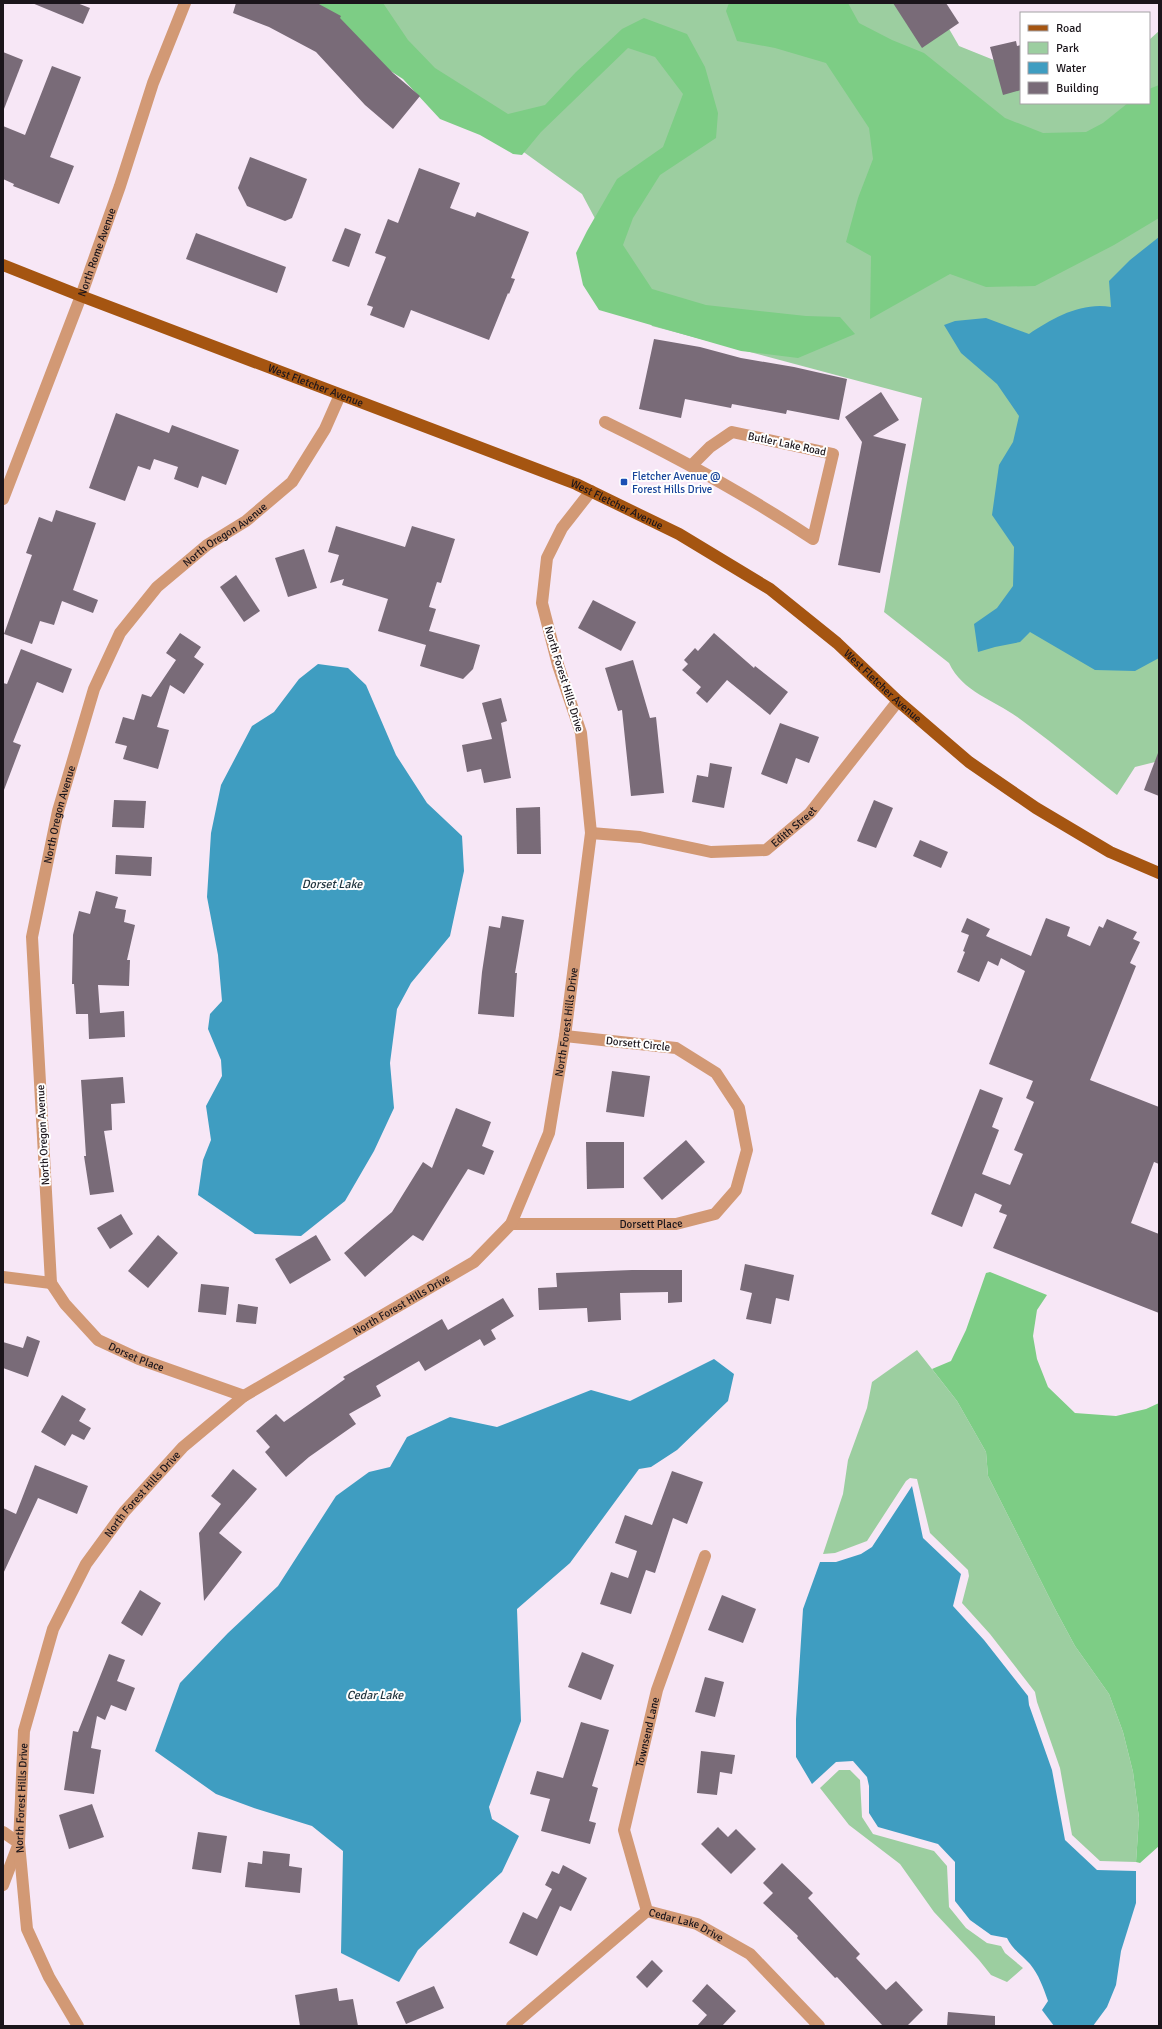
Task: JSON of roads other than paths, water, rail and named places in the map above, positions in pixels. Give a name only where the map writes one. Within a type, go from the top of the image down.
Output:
[{"type":"main road","name":"West Fletcher Avenue","points":[[3,265],[591,491],[679,534],[770,589],[838,644],[898,701],[969,762],[1036,808],[1120,858],[1159,873]]},
{"type":"street","name":"North Rome Avenue","points":[[3,498],[81,296],[120,186],[153,83],[185,3]]},
{"type":"street","name":"North Oregon Avenue","points":[[51,1283],[32,937],[58,811],[94,689],[120,634],[157,587],[207,545],[246,521],[292,482],[325,429],[340,395]]},
{"type":"street","name":"Butler Lake Road","points":[[605,422],[692,466],[780,517],[813,539],[833,454],[732,432],[710,447],[692,466]]},
{"type":"street","name":"North Forest Hills Drive","points":[[78,2026],[49,1977],[28,1929],[19,1843],[24,1731],[53,1629],[86,1564],[124,1512],[183,1447],[244,1396],[474,1262],[511,1224],[549,1133],[565,1036],[591,833],[582,733],[558,665],[542,603],[547,558],[562,528],[591,491]]},
{"type":"street","name":"Edith Street","points":[[591,833],[640,837],[711,852],[766,850],[810,813],[898,701]]},
{"type":"street","name":"Dorsett Circle","points":[[565,1036],[676,1048],[716,1073],[738,1108],[747,1150]]},
{"type":"street","name":"Dorsett Place","points":[[511,1224],[676,1224],[714,1214],[736,1190],[747,1150]]},
{"type":"street","points":[[3,1277],[51,1283]]},
{"type":"street","name":"Dorset Place","points":[[51,1283],[65,1304],[98,1340],[139,1359],[244,1396]]},
{"type":"street","name":"Townsend Lane","points":[[647,1911],[624,1830],[657,1690],[705,1556]]},
{"type":"street","points":[[3,1832],[19,1843],[3,1885]]},
{"type":"street","name":"Cedar Lake Drive","points":[[512,2026],[647,1911],[697,1924],[750,1954],[819,2026]]},
{"type":"water","points":[[1159,237],[1159,658],[1135,671],[1095,670],[1030,632],[1020,642],[978,652],[974,624],[997,608],[1013,586],[1014,547],[992,515],[999,465],[1013,442],[1019,416],[997,384],[961,353],[944,325],[955,321],[986,318],[1029,334],[1048,322],[1078,309],[1100,306],[1111,307],[1109,281],[1130,260]]},
{"type":"water","name":"Dorset Lake","points":[[318,664],[348,668],[366,685],[396,755],[427,803],[462,836],[464,871],[450,936],[411,983],[397,1009],[390,1063],[394,1108],[374,1151],[345,1201],[301,1236],[255,1234],[198,1195],[203,1160],[211,1140],[206,1106],[222,1076],[221,1060],[208,1029],[210,1014],[222,1001],[218,955],[207,897],[211,833],[221,785],[252,726],[274,712],[299,679]]},
{"type":"water","name":"Cedar Lake","points":[[714,1359],[734,1374],[728,1401],[677,1450],[651,1467],[639,1469],[570,1563],[517,1609],[521,1721],[489,1807],[492,1819],[519,1836],[502,1872],[418,1950],[399,1982],[341,1953],[343,1851],[312,1826],[257,1809],[216,1794],[155,1751],[180,1683],[228,1633],[278,1586],[336,1496],[369,1472],[390,1467],[407,1437],[450,1417],[497,1427],[591,1390],[630,1401]]},
{"type":"water","points":[[912,1486],[923,1538],[961,1574],[953,1606],[984,1640],[1028,1696],[1029,1705],[1052,1770],[1065,1840],[1097,1870],[1136,1871],[1136,1903],[1121,1951],[1116,1985],[1107,2007],[1093,2026],[1054,2026],[1042,2010],[1048,2001],[1038,1977],[1030,1964],[1014,1949],[1007,1938],[991,1935],[970,1920],[955,1901],[955,1862],[938,1844],[878,1827],[869,1813],[869,1786],[867,1777],[853,1761],[836,1762],[812,1784],[796,1757],[796,1719],[803,1609],[820,1562],[836,1562],[861,1554],[872,1547]]},
{"type":"place","name":"Fletcher Avenue @ Forest Hills Drive","points":[[624,482]]}]
